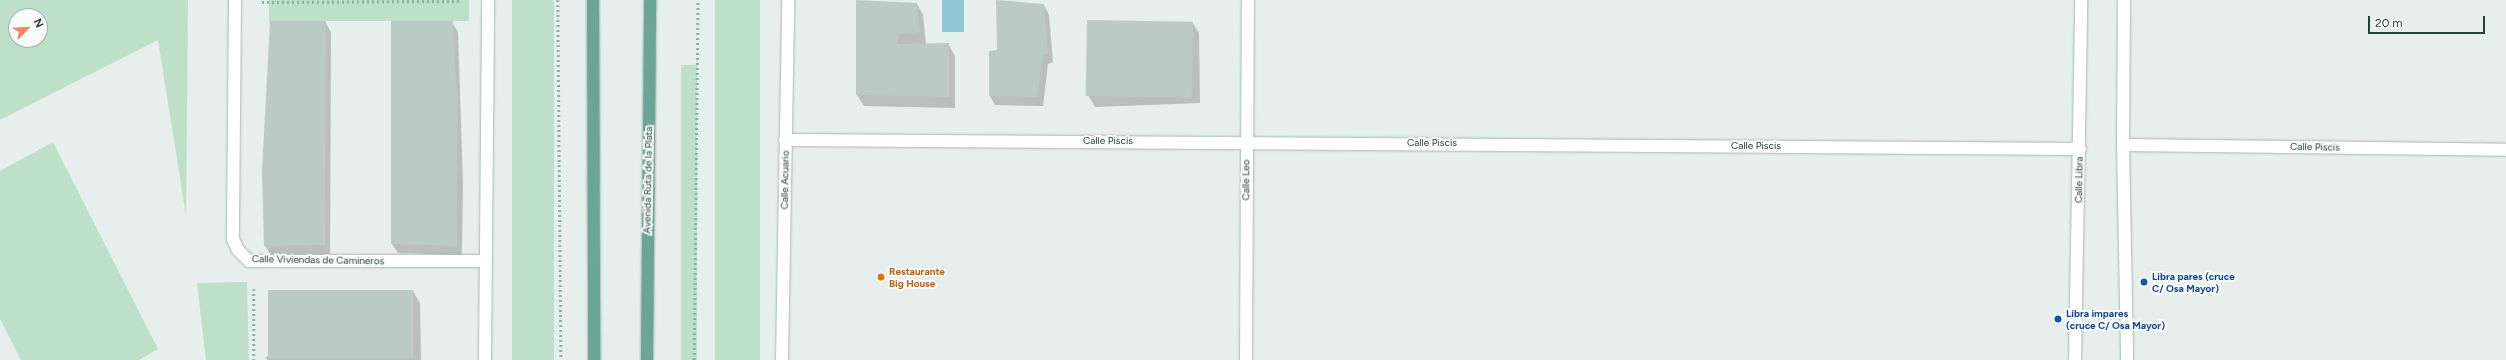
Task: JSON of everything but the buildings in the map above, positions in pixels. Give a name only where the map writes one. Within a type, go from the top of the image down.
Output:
[{"type":"main road","points":[[593,0],[594,360]]},
{"type":"main road","name":"Avenida Ruta de la Plata","points":[[647,360],[650,0]]},
{"type":"street","name":"Calle Viviendas de Camineros","points":[[235,0],[233,240],[238,250],[249,261],[485,261]]},
{"type":"street","points":[[485,360],[488,0]]},
{"type":"street","name":"Calle Acuario","points":[[782,360],[788,0]]},
{"type":"street","name":"Calle Leo","points":[[1246,360],[1248,0]]},
{"type":"street","name":"Calle Libra","points":[[2075,360],[2080,149],[2081,0]]},
{"type":"street","points":[[2124,0],[2123,145],[2127,360]]},
{"type":"street","name":"Calle Piscis","points":[[785,140],[1247,142],[2080,149]]},
{"type":"street","name":"Calle Piscis","points":[[2123,145],[2506,150]]},
{"type":"path","points":[[260,2],[488,0]]},
{"type":"path","points":[[558,0],[561,360]]},
{"type":"path","points":[[694,360],[698,0]]},
{"type":"green space","points":[[0,0],[188,0],[186,216],[158,40],[0,120]]},
{"type":"green space","points":[[269,0],[469,0],[469,21],[269,21]]},
{"type":"green space","points":[[512,0],[554,0],[554,360],[512,360]]},
{"type":"green space","points":[[715,0],[760,0],[760,360],[715,360]]},
{"type":"green space","points":[[681,65],[697,65],[697,360],[681,360]]},
{"type":"green space","points":[[53,142],[158,349],[139,360],[21,360],[0,319],[0,171]]},
{"type":"green space","points":[[247,282],[249,360],[206,360],[197,283]]},
{"type":"water","points":[[942,0],[964,0],[964,32],[942,32]]},
{"type":"place","name":"Restaurante Big House","points":[[881,277]]},
{"type":"place","name":"Libra pares (cruce C/ Osa Mayor)","points":[[2144,282]]},
{"type":"place","name":"Libra impares (cruce C/ Osa Mayor)","points":[[2058,319]]}]
